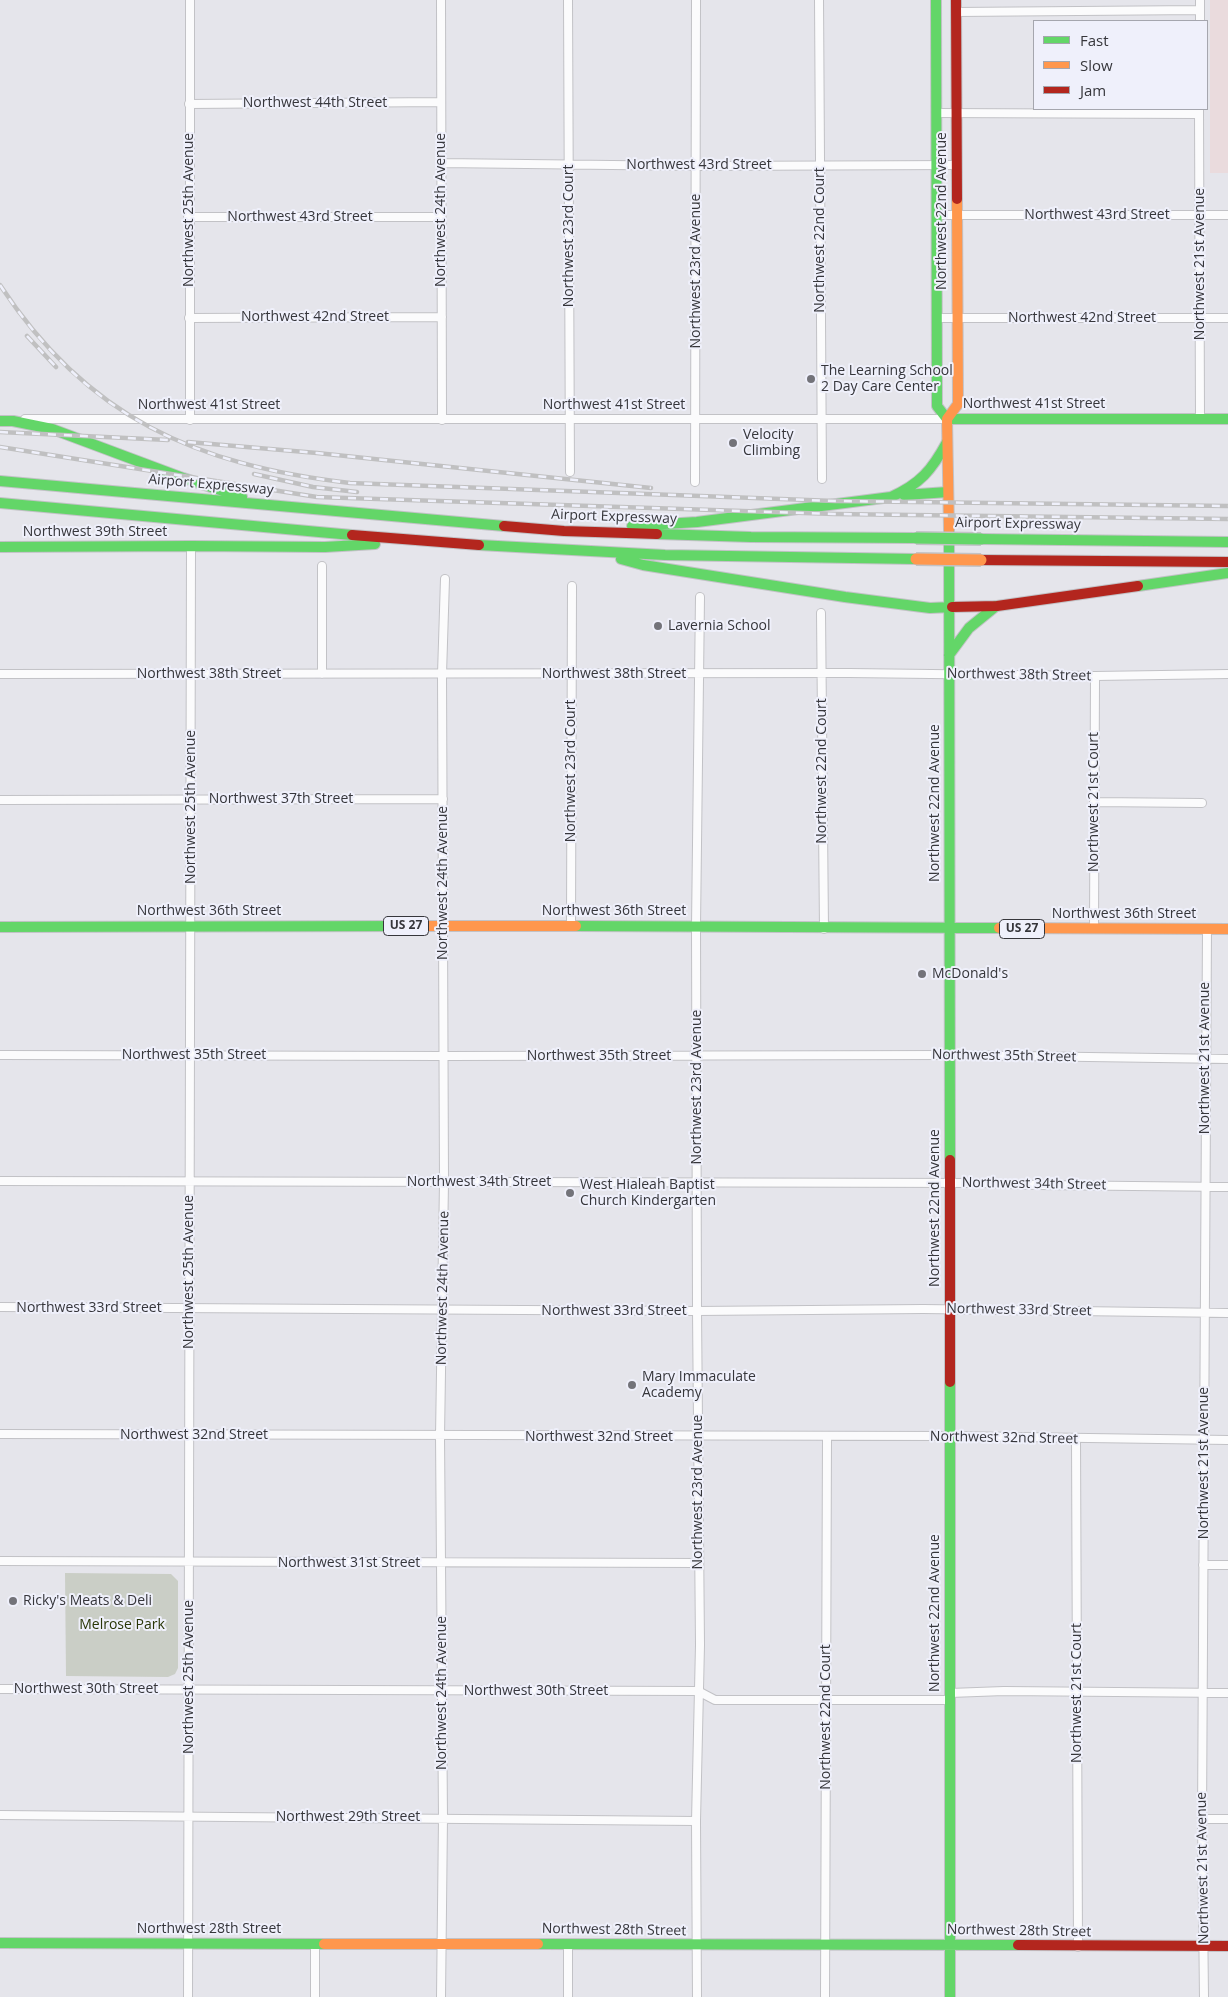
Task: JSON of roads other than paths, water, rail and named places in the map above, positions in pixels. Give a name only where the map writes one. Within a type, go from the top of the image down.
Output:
[{"type":"main road","name":"Northwest 22nd Avenue","points":[[936,0],[937,406],[947,419]]},
{"type":"main road","name":"Northwest 22nd Avenue","points":[[950,1997],[950,606],[947,419],[958,404],[956,6]]},
{"type":"main road","name":"Northwest 41st Street","points":[[947,419],[1228,420]]},
{"type":"main road","name":"Northwest 41st Street","points":[[0,421],[13,421]]},
{"type":"main road","points":[[13,421],[52,429],[183,478],[271,506]]},
{"type":"main road","points":[[891,497],[924,479],[935,465],[947,442]]},
{"type":"main road","name":"Airport Expressway","points":[[0,481],[564,531],[751,538],[1228,542]]},
{"type":"main road","points":[[564,531],[697,522],[891,497],[948,492]]},
{"type":"main road","points":[[0,503],[426,542],[594,553],[916,560],[1228,562]]},
{"type":"main road","name":"Northwest 39th Street","points":[[0,547],[325,547],[426,542]]},
{"type":"main road","points":[[594,553],[643,565],[930,608],[997,606],[1228,573]]},
{"type":"main road","points":[[949,655],[962,634],[972,623],[997,606]]},
{"type":"main road","name":"Northwest 36th Street","points":[[0,927],[696,926],[1228,929]]},
{"type":"main road","name":"Northwest 28th Street","points":[[0,1943],[1228,1946]]},
{"type":"street","name":"Northwest 25th Avenue","points":[[190,0],[188,217],[190,420]]},
{"type":"street","name":"Northwest 24th Avenue","points":[[441,0],[442,420]]},
{"type":"street","name":"Northwest 23rd Court","points":[[568,0],[570,472]]},
{"type":"street","name":"Northwest 23rd Avenue","points":[[695,482],[696,0]]},
{"type":"street","name":"Northwest 22nd Court","points":[[819,0],[820,419],[822,479]]},
{"type":"street","points":[[1200,0],[1200,20]]},
{"type":"street","points":[[956,6],[1200,10]]},
{"type":"street","name":"Northwest 44th Street","points":[[189,104],[441,102]]},
{"type":"street","points":[[936,113],[1199,111]]},
{"type":"street","name":"Northwest 21st Avenue","points":[[1199,111],[1200,420]]},
{"type":"street","name":"Northwest 43rd Street","points":[[441,163],[697,166],[957,165]]},
{"type":"street","name":"Northwest 43rd Street","points":[[937,214],[1228,215]]},
{"type":"street","name":"Northwest 43rd Street","points":[[188,217],[441,217]]},
{"type":"street","name":"Northwest 42nd Street","points":[[189,318],[442,317]]},
{"type":"street","name":"Northwest 42nd Street","points":[[936,318],[1228,318]]},
{"type":"street","name":"Northwest 41st Street","points":[[13,421],[34,418],[190,420],[947,419]]},
{"type":"street","name":"Northwest 25th Avenue","points":[[188,1997],[191,546]]},
{"type":"street","points":[[322,566],[322,674]]},
{"type":"street","name":"Northwest 24th Avenue","points":[[441,1997],[443,1818],[440,1436],[444,1182],[442,674],[445,579]]},
{"type":"street","name":"Northwest 23rd Court","points":[[571,926],[572,586]]},
{"type":"street","name":"Northwest 23rd Avenue","points":[[697,1997],[696,1821],[700,1645],[698,1563],[696,926],[700,597]]},
{"type":"street","name":"Northwest 22nd Court","points":[[822,613],[824,928]]},
{"type":"street","name":"Northwest 38th Street","points":[[0,674],[949,674],[1094,676],[1228,674]]},
{"type":"street","name":"Northwest 21st Court","points":[[1094,676],[1094,928]]},
{"type":"street","name":"Northwest 37th Street","points":[[0,800],[443,799]]},
{"type":"street","points":[[1094,802],[1202,803]]},
{"type":"street","name":"Northwest 21st Avenue","points":[[1204,1997],[1202,1819],[1206,929]]},
{"type":"street","name":"Northwest 35th Street","points":[[0,1055],[950,1055],[1228,1059]]},
{"type":"street","name":"Northwest 34th Street","points":[[0,1181],[950,1182],[1038,1186],[1228,1187]]},
{"type":"street","name":"Northwest 33rd Street","points":[[0,1307],[697,1312],[950,1310],[1228,1313]]},
{"type":"street","name":"Northwest 32nd Street","points":[[0,1434],[698,1437],[950,1436],[1228,1440]]},
{"type":"street","name":"Northwest 22nd Court","points":[[825,1997],[827,1437]]},
{"type":"street","name":"Northwest 21st Court","points":[[1076,1438],[1078,1947]]},
{"type":"street","name":"Northwest 31st Street","points":[[0,1561],[698,1563]]},
{"type":"street","points":[[1203,1565],[1228,1565]]},
{"type":"street","name":"Northwest 30th Street","points":[[0,1689],[189,1688],[698,1691],[715,1700],[826,1702],[1077,1691],[1228,1693]]},
{"type":"street","name":"Northwest 29th Street","points":[[0,1815],[696,1821]]},
{"type":"street","points":[[1202,1819],[1228,1819]]},
{"type":"street","points":[[315,1944],[315,1997]]},
{"type":"street","points":[[568,1944],[568,1997]]},
{"type":"railway","points":[[0,285],[34,331],[70,370],[108,401],[150,427],[195,448],[243,463],[294,475],[350,483],[835,501],[1228,506]]},
{"type":"railway","points":[[27,336],[56,367]]},
{"type":"railway","points":[[0,432],[168,440]]},
{"type":"railway","points":[[188,442],[317,453],[651,488]]},
{"type":"railway","points":[[0,447],[317,497],[834,514],[1228,519]]},
{"type":"railway","points":[[254,474],[313,487],[357,492]]},
{"type":"place","name":"The Learning School 2 Day Care Center","points":[[811,379]]},
{"type":"place","name":"Velocity Climbing","points":[[733,443]]},
{"type":"place","name":"Lavernia School","points":[[658,626]]},
{"type":"place","name":"McDonald's","points":[[922,974]]},
{"type":"place","name":"West Hialeah Baptist Church Kindergarten","points":[[570,1193]]},
{"type":"place","name":"Mary Immaculate Academy","points":[[632,1385]]},
{"type":"place","name":"Ricky's Meats & Deli","points":[[13,1601]]},
{"type":"park label","name":"Melrose Park","points":[[122,1625]]}]
